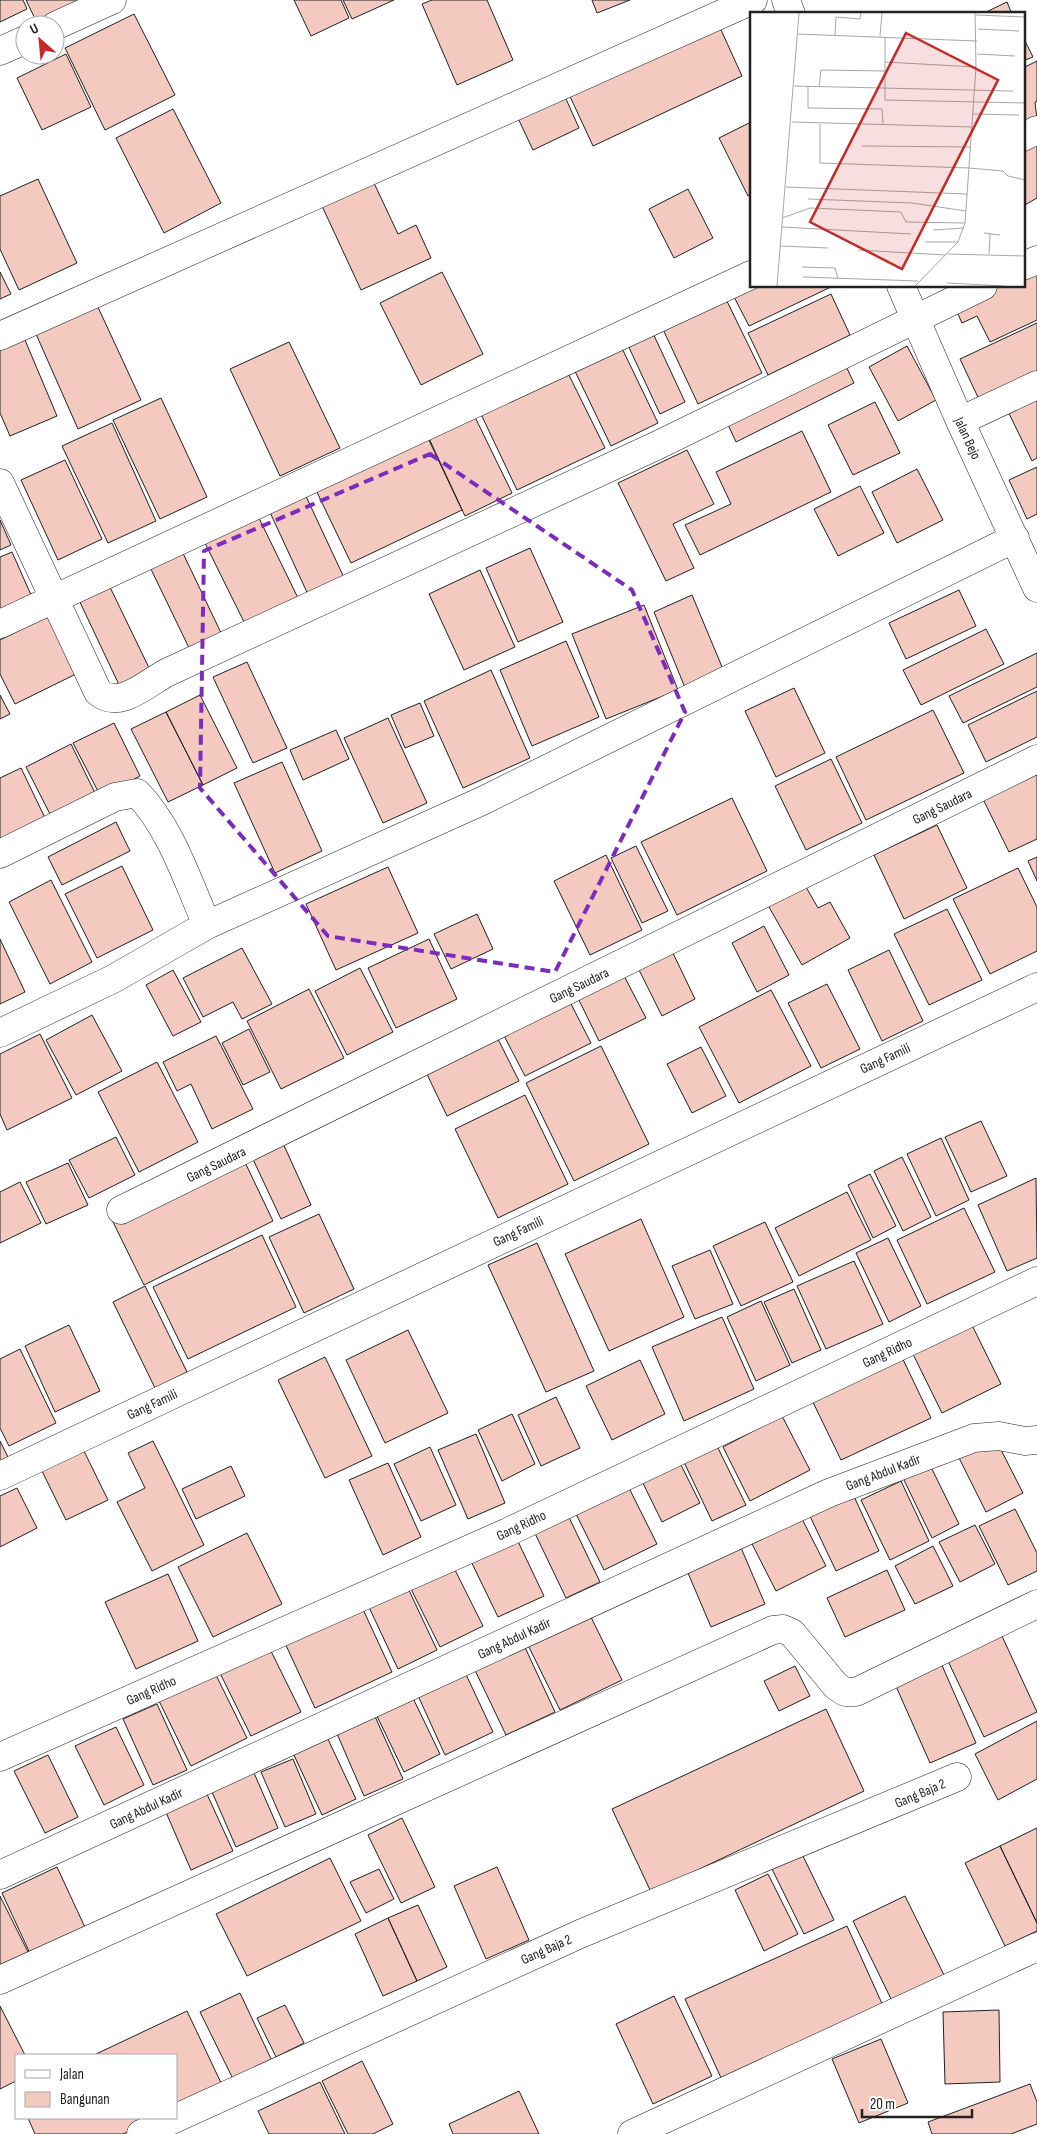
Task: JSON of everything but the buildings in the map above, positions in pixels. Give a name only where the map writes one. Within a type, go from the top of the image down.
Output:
[{"type":"street","points":[[65,21],[112,0]]},
{"type":"street","points":[[0,336],[753,0]]},
{"type":"street","points":[[786,0],[790,12]]},
{"type":"street","points":[[0,51],[15,44]]},
{"type":"street","points":[[1024,136],[1037,130]]},
{"type":"street","points":[[1024,266],[1037,260]]},
{"type":"street","points":[[0,624],[750,275]]},
{"type":"street","name":"Jalan Bejo","points":[[902,288],[960,421],[1037,588]]},
{"type":"street","points":[[0,483],[98,692],[106,699],[119,700],[166,673],[658,445],[979,288]]},
{"type":"street","points":[[960,421],[1037,385]]},
{"type":"street","points":[[0,1034],[113,979],[207,925],[482,801],[1014,538]]},
{"type":"street","name":"Gang Saudara","points":[[121,1210],[1037,759]]},
{"type":"street","points":[[0,854],[114,797],[137,793],[150,806],[163,827],[207,925]]},
{"type":"street","name":"Gang Famili","points":[[0,1476],[1037,987]]},
{"type":"street","name":"Gang Ridho","points":[[0,1757],[508,1532],[1037,1281]]},
{"type":"street","name":"Gang Abdul Kadir","points":[[0,1875],[829,1493],[974,1438],[999,1436],[1025,1441],[1037,1440]]},
{"type":"street","points":[[0,1980],[773,1630],[783,1629],[792,1633],[836,1686],[845,1692],[856,1692],[1037,1604]]},
{"type":"street","name":"Gang Baja 2","points":[[178,2117],[580,1934],[957,1777]]},
{"type":"street","points":[[632,2134],[1037,1947]]},
{"type":"street","name":"Gang Baja 2","points":[[141,2134],[174,2119]]},
{"type":"highlighted area","points":[[430,454],[632,590],[685,712],[555,972],[328,936],[200,788],[204,551]]}]
